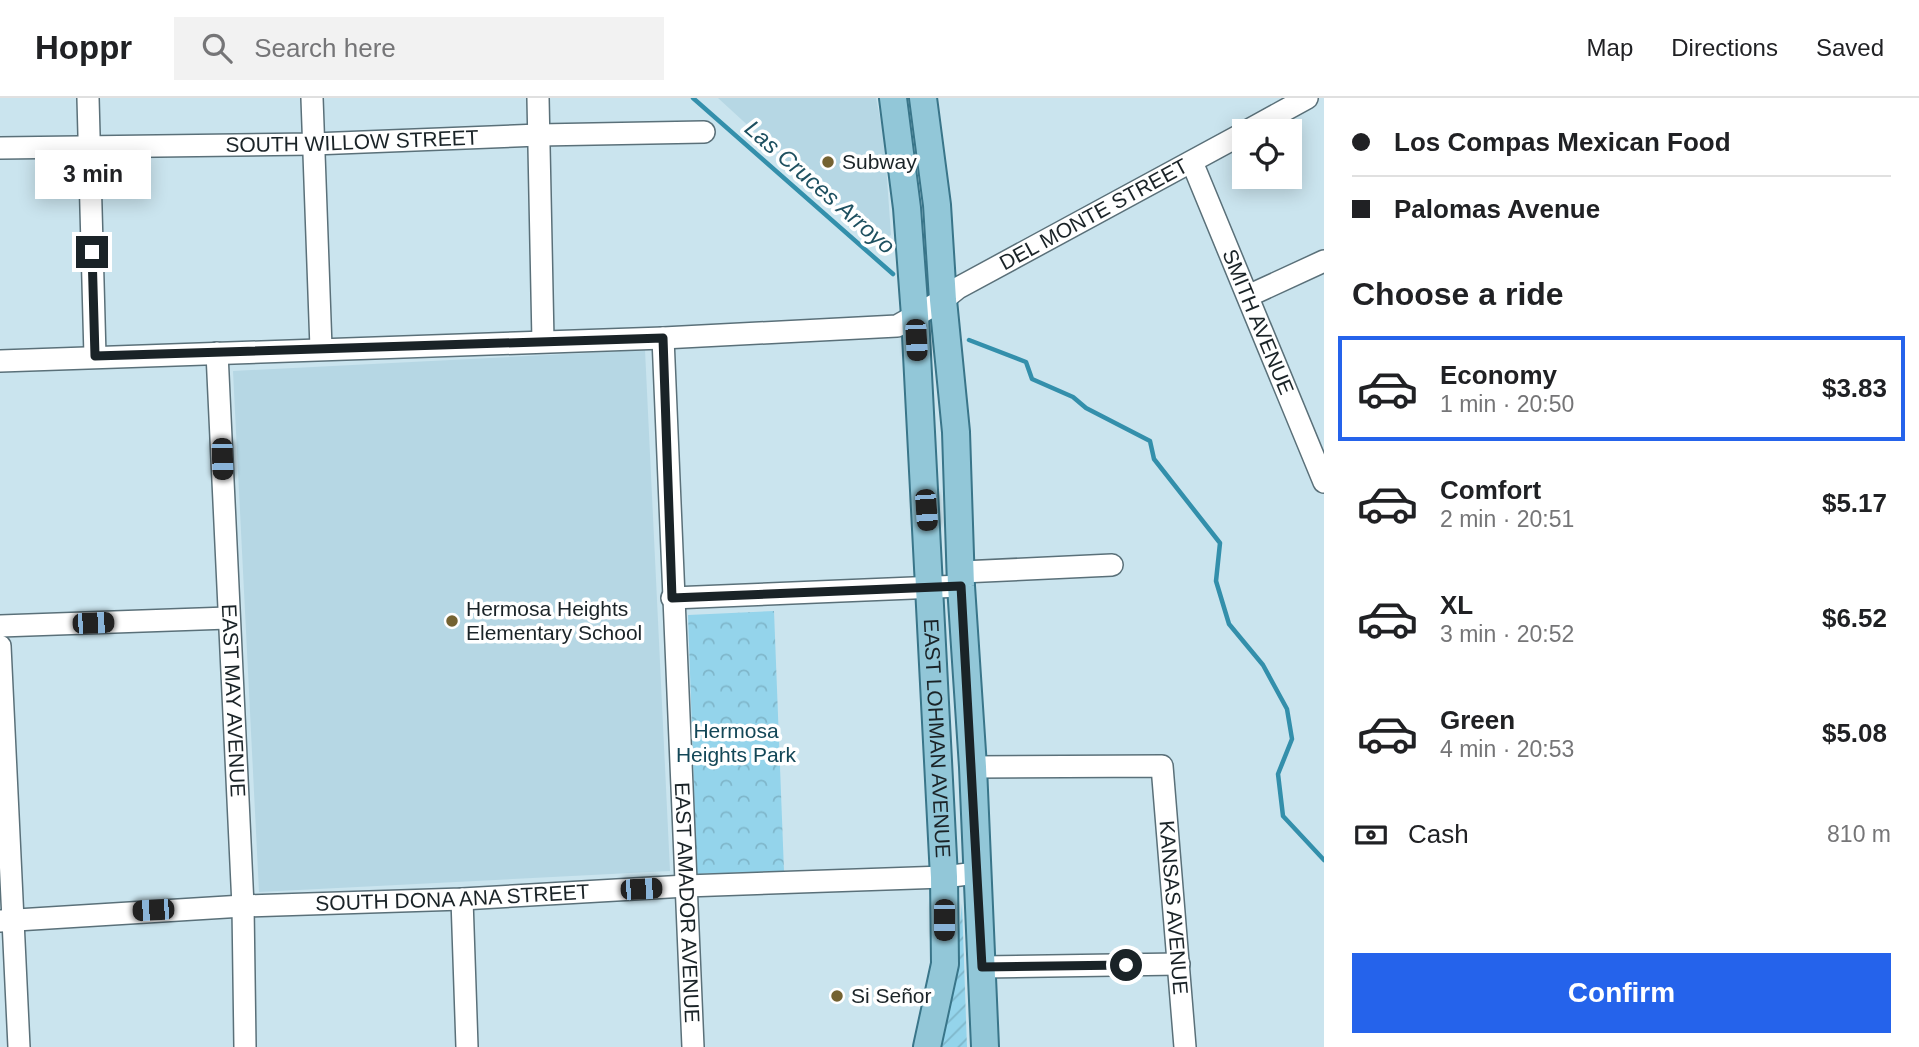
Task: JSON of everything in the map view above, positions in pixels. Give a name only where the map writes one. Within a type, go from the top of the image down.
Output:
[{"type":"main road","name":"EAST LOHMAN AVENUE","points":[[893,98],[907,208],[906,321],[931,586],[944,877]]},
{"type":"main road","name":"EAST LOHMAN AVENUE","points":[[923,98],[937,205],[956,432],[985,1047]]},
{"type":"main road","points":[[926,1047],[945,964],[944,877]]},
{"type":"street","points":[[88,98],[95,356]]},
{"type":"street","points":[[312,98],[321,348]]},
{"type":"street","points":[[538,98],[543,341]]},
{"type":"street","name":"DEL MONTE STREET","points":[[1269,119],[1307,98]]},
{"type":"street","name":"SOUTH WILLOW STREET","points":[[0,148],[313,144],[704,132]]},
{"type":"street","name":"DEL MONTE STREET","points":[[906,321],[958,288],[1232,140]]},
{"type":"street","name":"SMITH AVENUE","points":[[1192,162],[1324,482]]},
{"type":"street","points":[[1248,296],[1324,261]]},
{"type":"street","points":[[0,361],[663,338],[906,321]]},
{"type":"street","name":"EAST AMADOR AVENUE","points":[[663,338],[693,1047]]},
{"type":"street","name":"EAST MAY AVENUE","points":[[217,353],[243,906],[245,1047]]},
{"type":"street","points":[[672,598],[931,586],[962,579],[1112,565]]},
{"type":"street","points":[[0,626],[228,618]]},
{"type":"street","points":[[0,646],[6,921],[19,1047]]},
{"type":"street","name":"KANSAS AVENUE","points":[[973,767],[1162,766],[1185,1047]]},
{"type":"street","name":"SOUTH DONA ANA STREET","points":[[6,921],[130,911],[462,899],[944,877],[976,873]]},
{"type":"street","points":[[462,899],[467,1047]]},
{"type":"street","points":[[982,967],[1178,964]]},
{"type":"shaded area","points":[[718,98],[876,98],[884,137],[891,235],[876,243]]},
{"type":"shaded area","name":"Hermosa Heights Elementary School","points":[[645,350],[670,871],[259,892],[233,371]]},
{"type":"green space","name":"Hermosa Heights Park","points":[[774,611],[784,871],[697,874],[688,615]]},
{"type":"green space","points":[[962,904],[967,1047],[942,1047],[952,997]]},
{"type":"waterway","name":"Las Cruces Arroyo","points":[[693,98],[893,274]]},
{"type":"waterway","name":"Las Cruces Arroyo","points":[[969,340],[1026,362],[1032,379],[1073,397],[1086,408],[1150,441],[1154,459],[1220,543],[1216,581],[1229,624],[1263,665],[1287,709],[1292,739],[1278,774],[1283,816],[1324,860]]},
{"type":"place","name":"Subway","points":[[828,162]]},
{"type":"place","name":"Hermosa Heights Elementary School","points":[[452,621]]},
{"type":"place","name":"Si Señor","points":[[837,996]]},
{"type":"route","points":[[92,252],[95,356],[663,338],[672,598],[961,586],[982,967],[1126,965]]}]
